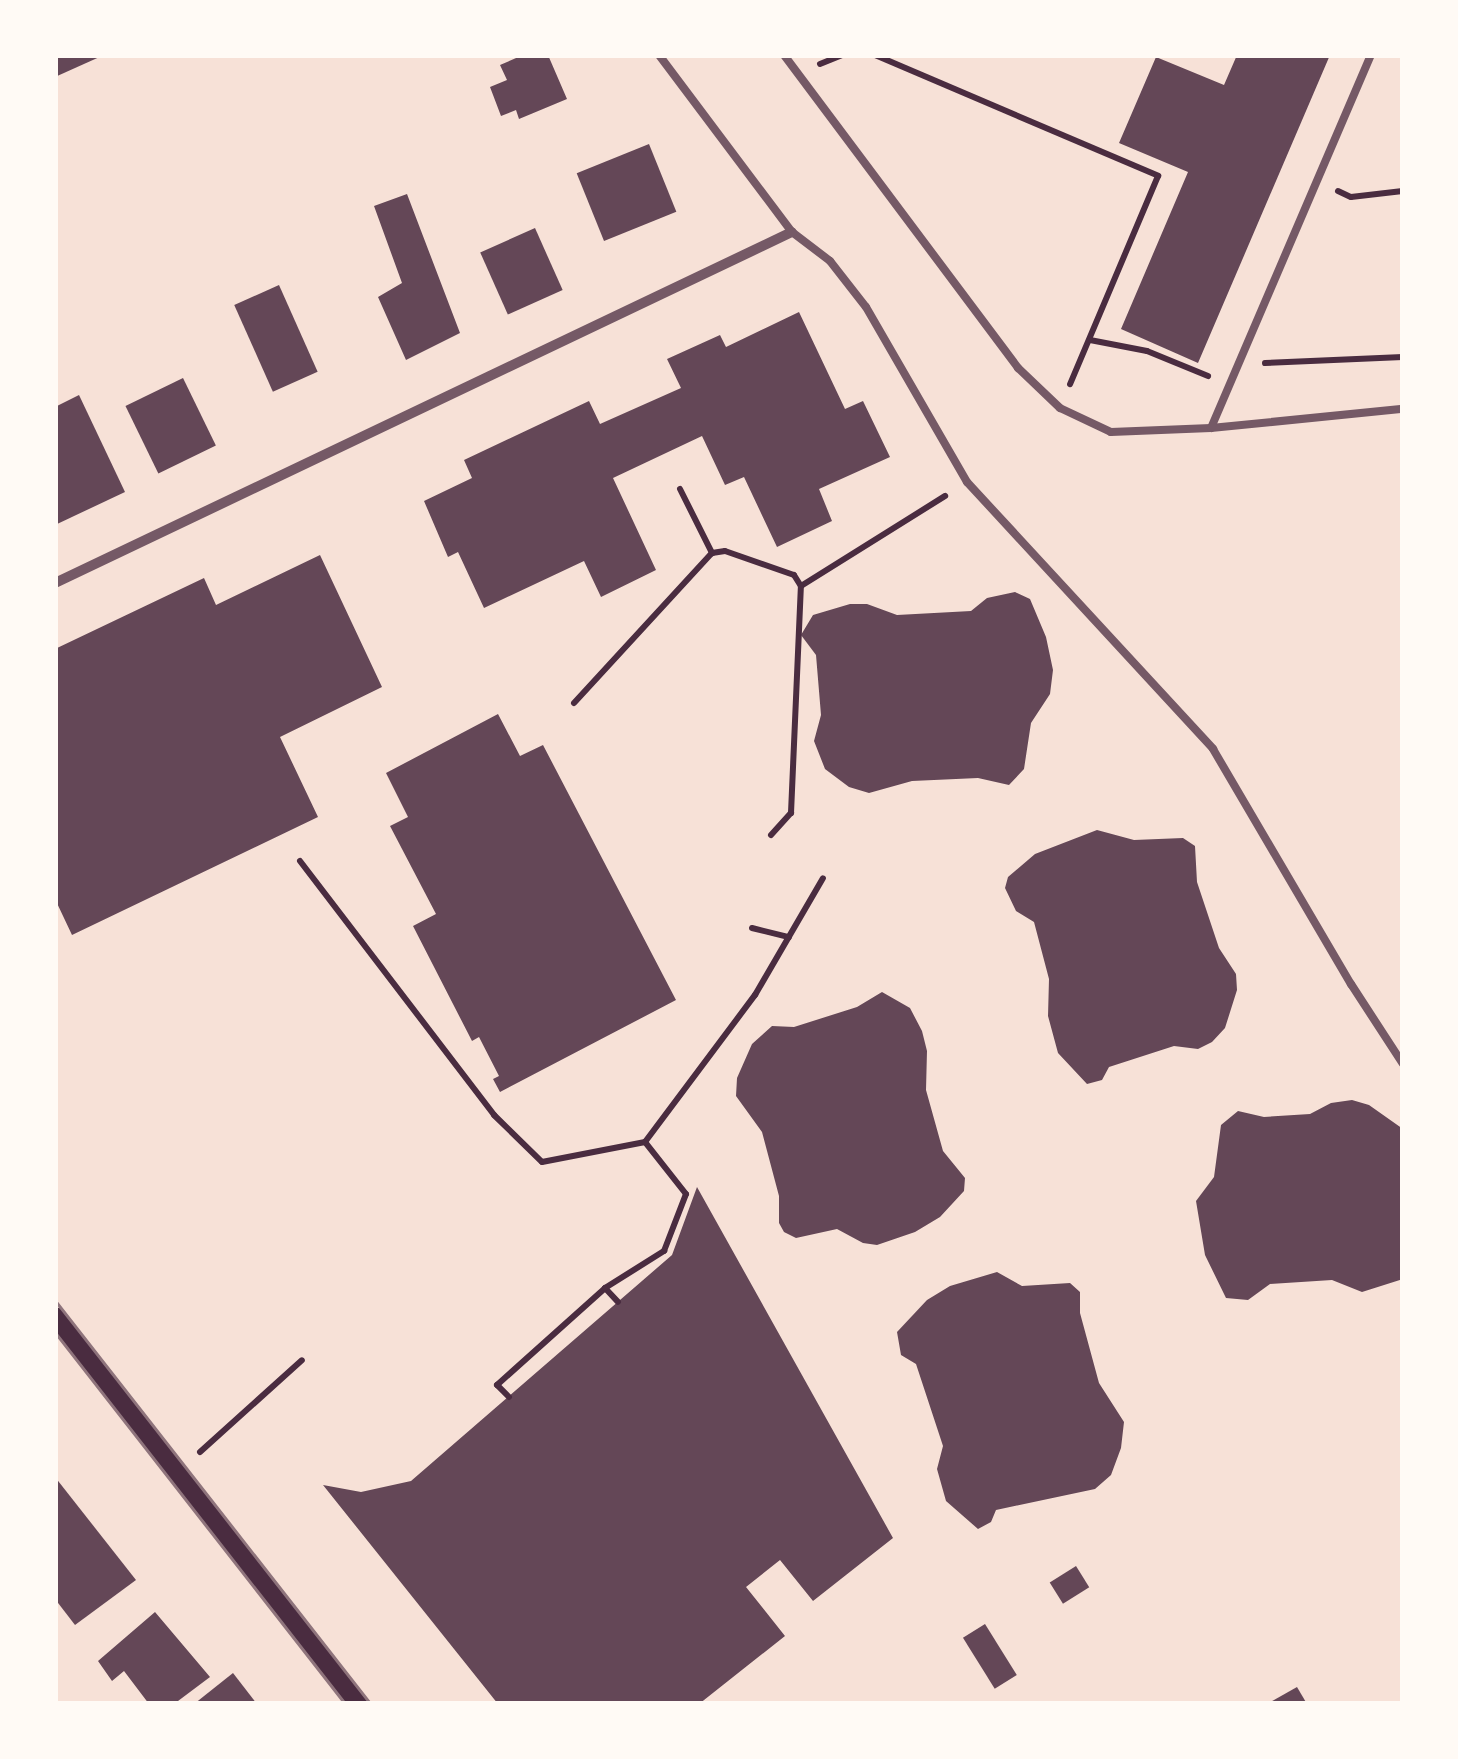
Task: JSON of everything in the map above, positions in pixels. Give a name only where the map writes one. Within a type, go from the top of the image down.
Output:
[{"type":"main road","points":[[55,1316],[358,1704]]},
{"type":"street","points":[[55,583],[792,232]]},
{"type":"lane","points":[[659,55],[792,232],[830,260],[866,306],[967,482],[1213,748],[1350,984],[1403,1064]]},
{"type":"lane","points":[[784,55],[1018,368],[1060,408],[1112,432],[1211,428],[1403,409]]},
{"type":"lane","points":[[1211,428],[1372,55]]},
{"type":"path","points":[[875,55],[1158,176],[1060,408]]},
{"type":"path","points":[[1319,182],[1351,197],[1403,191]]},
{"type":"path","points":[[1090,340],[1147,351],[1230,384]]},
{"type":"path","points":[[1238,364],[1403,358]]},
{"type":"path","points":[[802,586],[967,482]]},
{"type":"path","points":[[680,490],[712,553]]},
{"type":"path","points":[[574,703],[712,553],[726,551],[794,575],[802,586],[791,813],[771,834]]},
{"type":"path","points":[[300,861],[494,1114],[542,1162],[645,1142],[756,994],[823,878]]},
{"type":"path","points":[[752,928],[789,937]]},
{"type":"path","points":[[509,1398],[498,1385],[605,1288],[664,1251],[686,1194],[645,1142]]},
{"type":"path","points":[[605,1288],[618,1302]]},
{"type":"path","points":[[177,1473],[302,1360]]},
{"type":"building","points":[[55,55],[104,55],[55,77]]},
{"type":"building","points":[[523,55],[548,55],[567,99],[519,119],[516,110],[501,116],[490,87],[507,80],[500,65]]},
{"type":"building","points":[[1237,55],[1330,55],[1198,363],[1121,329],[1188,172],[1119,143],[1156,57],[1224,85]]},
{"type":"building","points":[[649,144],[676,212],[604,241],[577,173]]},
{"type":"building","points":[[407,194],[460,333],[406,360],[378,297],[402,283],[374,206]]},
{"type":"building","points":[[535,228],[563,290],[508,315],[480,252]]},
{"type":"building","points":[[279,285],[318,372],[273,392],[234,305]]},
{"type":"building","points":[[799,312],[845,409],[863,401],[890,457],[819,489],[832,521],[777,547],[744,477],[725,485],[702,436],[613,478],[656,570],[601,597],[584,561],[484,608],[458,552],[448,557],[424,501],[472,478],[464,460],[589,401],[600,424],[681,388],[667,359],[720,335],[726,347]]},
{"type":"building","points":[[183,378],[216,445],[158,473],[125,406]]},
{"type":"building","points":[[79,395],[125,492],[55,525],[55,407]]},
{"type":"building","points":[[320,555],[382,687],[280,737],[318,817],[72,935],[55,899],[55,649],[204,578],[216,605]]},
{"type":"building","points":[[1015,592],[1030,599],[1046,637],[1053,670],[1050,694],[1031,723],[1024,769],[1009,785],[978,778],[912,781],[869,793],[849,787],[825,769],[814,741],[821,715],[816,655],[801,635],[813,615],[850,604],[867,604],[897,615],[971,611],[987,598]]},
{"type":"building","points":[[498,714],[520,756],[543,745],[676,1000],[500,1092],[493,1079],[499,1076],[479,1037],[472,1041],[413,926],[436,914],[390,826],[408,817],[386,773]]},
{"type":"building","points":[[1097,830],[1134,840],[1183,838],[1195,846],[1197,882],[1219,948],[1236,974],[1237,990],[1225,1028],[1212,1042],[1198,1049],[1174,1046],[1109,1067],[1102,1080],[1087,1084],[1058,1053],[1048,1016],[1049,979],[1034,922],[1016,911],[1005,888],[1008,877],[1035,854]]},
{"type":"building","points":[[882,992],[910,1008],[922,1031],[927,1051],[926,1090],[943,1151],[965,1178],[964,1191],[940,1217],[915,1232],[877,1245],[863,1243],[837,1229],[796,1238],[784,1232],[779,1223],[779,1196],[762,1132],[736,1096],[737,1078],[752,1044],[772,1026],[794,1027],[857,1007]]},
{"type":"building","points":[[1352,1100],[1369,1105],[1403,1129],[1403,1279],[1362,1292],[1332,1280],[1270,1284],[1248,1300],[1226,1298],[1205,1255],[1196,1201],[1214,1177],[1221,1125],[1238,1111],[1264,1117],[1310,1114],[1331,1103]]},
{"type":"building","points":[[697,1187],[893,1538],[813,1601],[780,1560],[746,1587],[785,1636],[699,1704],[498,1704],[323,1485],[361,1492],[411,1481],[672,1255]]},
{"type":"building","points":[[997,1272],[1022,1286],[1070,1283],[1080,1292],[1080,1313],[1099,1383],[1124,1422],[1121,1448],[1111,1475],[1095,1489],[996,1510],[991,1522],[978,1529],[946,1501],[937,1469],[943,1446],[916,1364],[901,1355],[897,1332],[927,1300],[950,1286]]},
{"type":"building","points":[[55,1477],[136,1580],[75,1625],[55,1599]]},
{"type":"building","points":[[1076,1566],[1089,1587],[1063,1604],[1050,1582]]},
{"type":"building","points":[[155,1612],[210,1677],[174,1704],[149,1704],[124,1671],[112,1681],[98,1661]]},
{"type":"building","points":[[985,1624],[1017,1675],[995,1689],[963,1638]]},
{"type":"building","points":[[233,1673],[257,1704],[194,1704]]},
{"type":"building","points":[[1297,1687],[1307,1704],[1267,1704]]},
{"type":"tram line","points":[[55,1300],[371,1704]]},
{"type":"tram line","points":[[55,1332],[346,1704]]}]
